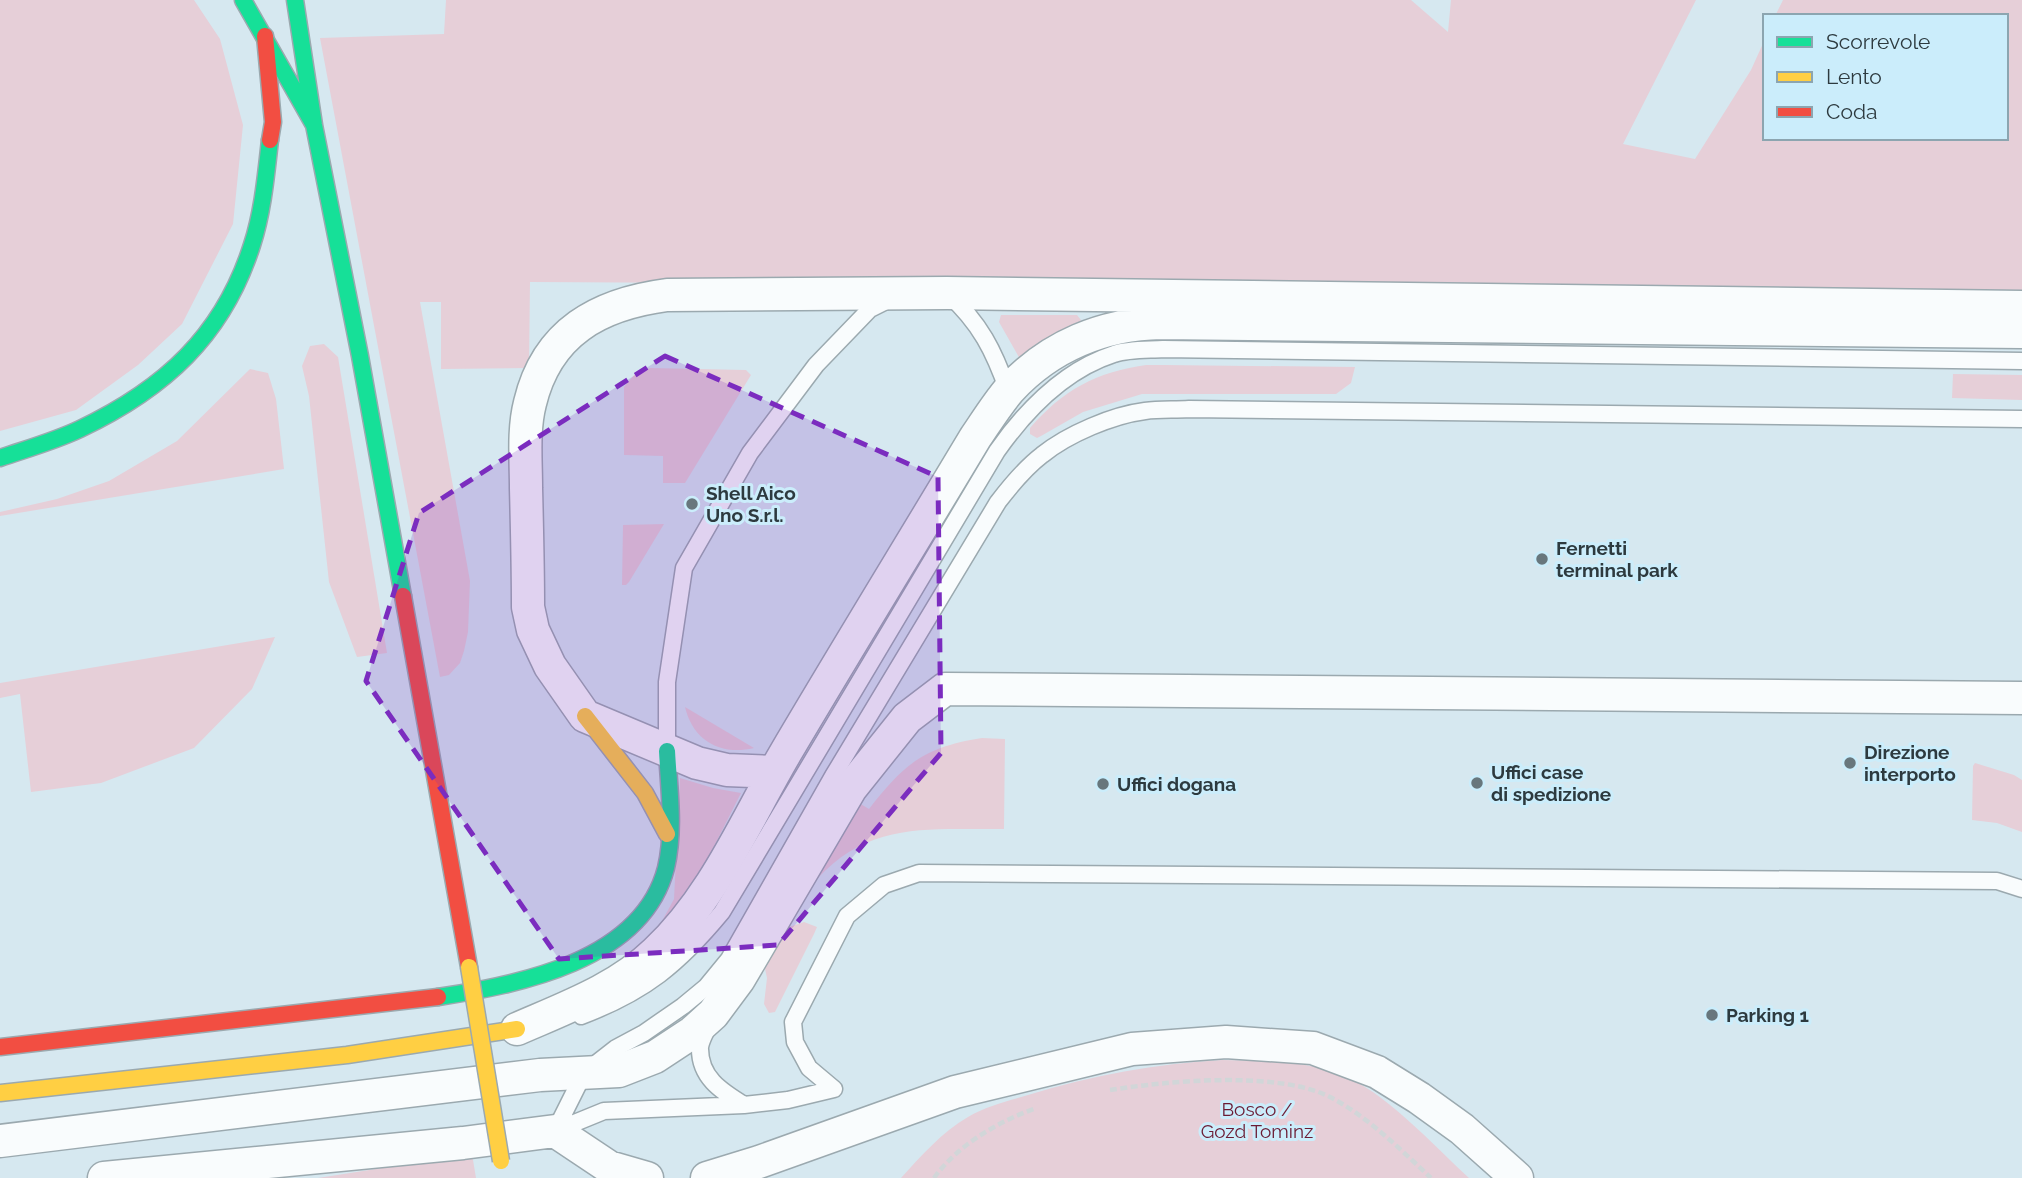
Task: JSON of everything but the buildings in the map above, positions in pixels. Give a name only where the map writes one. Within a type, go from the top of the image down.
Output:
[{"type":"main road","points":[[243,0],[314,125]]},
{"type":"main road","points":[[295,0],[314,125],[360,356],[504,1178]]},
{"type":"main road","points":[[0,458],[78,430],[134,400],[184,361],[227,305],[252,245],[262,202],[273,122],[265,36]]},
{"type":"main road","points":[[584,716],[645,793],[669,837]]},
{"type":"main road","points":[[0,1048],[426,1000],[498,987],[568,966],[597,951],[622,933],[646,908],[662,881],[668,859],[669,837],[667,751]]},
{"type":"main road","points":[[0,1093],[347,1055],[517,1029]]},
{"type":"street","points":[[774,772],[727,770],[697,763],[584,716],[550,666],[533,630],[528,607],[526,436],[529,404],[538,374],[554,346],[579,326],[636,299],[667,295],[947,293],[2022,307]]},
{"type":"street","points":[[517,1029],[599,992],[655,954],[678,930],[723,866],[774,772],[968,449],[1009,391],[1027,372],[1081,338],[1133,323],[2022,332]]},
{"type":"street","points":[[0,1141],[540,1075],[619,1071],[655,1057],[693,1032],[713,1014],[740,979],[858,779],[907,719],[945,689],[2022,698]]},
{"type":"street","points":[[706,1178],[759,1163],[955,1092],[1132,1049],[1226,1042],[1313,1048],[1377,1072],[1462,1129],[1517,1178]]},
{"type":"street","points":[[104,1178],[463,1143],[555,1131],[610,1167],[647,1178]]},
{"type":"lane","points":[[265,36],[268,12]]},
{"type":"lane","points":[[667,751],[667,682],[684,568],[750,453],[816,365],[870,309],[903,293]]},
{"type":"lane","points":[[947,293],[981,330],[996,357],[1009,391]]},
{"type":"lane","points":[[517,1029],[580,1016],[611,1005],[670,968],[694,945],[722,912],[1005,440],[1030,409],[1070,375],[1115,354],[1163,349],[2022,361]]},
{"type":"lane","points":[[555,1131],[584,1073],[616,1048],[644,1033],[683,1006],[706,987],[729,959],[826,788],[998,502],[1017,478],[1042,454],[1088,429],[1108,420],[1145,411],[1189,409],[2022,419]]},
{"type":"lane","points":[[555,1131],[604,1111],[744,1105],[788,1100],[834,1089],[809,1068],[795,1042],[793,1022],[847,916],[884,885],[919,873],[1997,881],[2022,889]]},
{"type":"lane","points":[[713,1014],[700,1046],[707,1077],[724,1093],[744,1105]]},
{"type":"path","points":[[1099,1093],[1190,1081],[1252,1082],[1308,1089],[1330,1097],[1349,1109],[1388,1138],[1431,1178]]},
{"type":"path","points":[[934,1178],[964,1149],[994,1126],[1040,1107]]},
{"type":"highlighted area","points":[[665,356],[938,477],[941,753],[778,945],[559,959],[366,681],[419,513]]},
{"type":"green space","points":[[0,0],[194,0],[220,39],[243,125],[233,224],[182,324],[138,365],[76,410],[0,431]]},
{"type":"green space","points":[[446,0],[1411,0],[1448,32],[1451,0],[1696,0],[1623,144],[1695,159],[1751,70],[1763,43],[1763,140],[2008,140],[2008,14],[1776,14],[1783,0],[2022,0],[2022,290],[530,282],[529,368],[441,369],[441,302],[420,302],[470,581],[468,632],[464,651],[460,663],[449,675],[440,677],[320,38],[444,34]]},
{"type":"green space","points":[[1001,315],[1077,315],[1081,320],[1020,359],[999,322]]},
{"type":"green space","points":[[324,344],[338,357],[387,653],[357,657],[329,582],[309,396],[302,366],[310,346]]},
{"type":"green space","points":[[1146,365],[1355,367],[1351,383],[1336,394],[1142,394],[1083,412],[1037,438],[1030,434],[1030,428],[1042,415],[1068,393],[1111,372]]},
{"type":"green space","points":[[650,368],[746,370],[751,375],[685,483],[663,483],[663,456],[624,455],[624,387],[634,375]]},
{"type":"green space","points":[[250,369],[268,373],[276,399],[284,469],[0,516],[0,512],[57,499],[109,481],[177,441]]},
{"type":"green space","points":[[1953,374],[2022,375],[2022,400],[1952,398]]},
{"type":"green space","points":[[664,524],[629,582],[622,585],[623,525]]},
{"type":"green space","points":[[275,637],[252,689],[194,748],[101,783],[31,792],[20,694],[0,698],[0,683]]},
{"type":"green space","points":[[685,707],[754,748],[730,750],[710,743],[695,729]]},
{"type":"green space","points":[[982,738],[1005,739],[1004,829],[903,832],[859,846],[817,879],[859,803],[869,809],[893,780],[930,753]]},
{"type":"green space","points":[[1975,763],[2022,780],[2022,832],[1997,823],[1972,820]]},
{"type":"green space","points":[[680,778],[741,793],[690,894],[650,937],[674,899]]},
{"type":"green space","points":[[804,922],[817,927],[775,1012],[769,1013],[764,1004],[767,978],[763,959],[783,929]]},
{"type":"green space","name":"Bosco / Gozd Tominz","points":[[1222,1060],[1296,1064],[1325,1069],[1356,1082],[1390,1105],[1469,1178],[901,1178],[949,1130],[975,1113],[990,1107],[1100,1076],[1173,1064]]},
{"type":"green space","points":[[472,1154],[476,1178],[318,1178]]},
{"type":"traffic: fast","points":[[243,0],[314,125]]},
{"type":"traffic: fast","points":[[295,0],[314,125],[360,356],[403,596]]},
{"type":"traffic: fast","points":[[0,458],[61,437],[110,413],[164,377],[207,333],[225,307],[252,245],[261,206],[270,140]]},
{"type":"traffic: fast","points":[[438,997],[504,985],[573,963],[604,947],[632,926],[653,900],[669,854],[671,824],[667,751]]},
{"type":"traffic: slow","points":[[585,716],[645,793],[667,834]]},
{"type":"traffic: slow","points":[[469,967],[501,1161]]},
{"type":"traffic: slow","points":[[0,1093],[347,1055],[517,1029]]},
{"type":"traffic: jam","points":[[265,36],[273,122],[270,140]]},
{"type":"traffic: jam","points":[[403,596],[469,967]]},
{"type":"traffic: jam","points":[[0,1047],[438,997]]},
{"type":"place","name":"Shell Aico Uno S.r.l.","points":[[692,504]]},
{"type":"place","name":"Fernetti terminal park","points":[[1542,559]]},
{"type":"place","name":"Direzione interporto","points":[[1850,763]]},
{"type":"place","name":"Uffici case di spedizione","points":[[1477,783]]},
{"type":"place","name":"Uffici dogana","points":[[1103,784]]},
{"type":"place","name":"Parking 1","points":[[1712,1015]]}]
